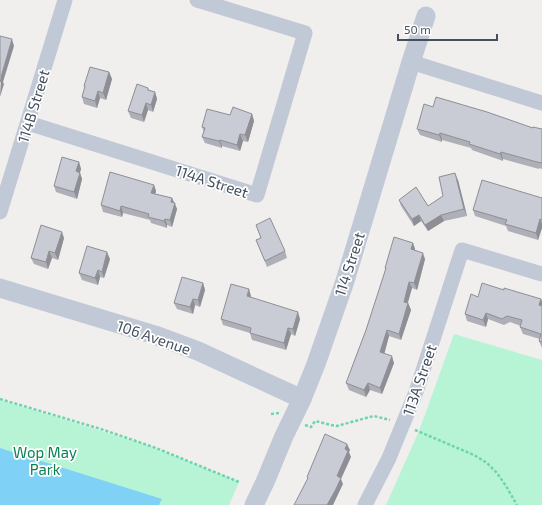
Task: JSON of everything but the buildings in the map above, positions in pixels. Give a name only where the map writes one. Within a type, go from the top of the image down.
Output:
[{"type":"street","name":"114B Street","points":[[0,212],[65,0]]},
{"type":"street","name":"114A Street","points":[[28,123],[257,195],[304,33],[197,0]]},
{"type":"street","name":"114 Street","points":[[254,505],[266,482],[284,436],[302,399],[345,282],[426,16]]},
{"type":"street","points":[[411,62],[542,103]]},
{"type":"street","name":"113A Street","points":[[365,505],[389,458],[416,392],[462,250],[542,274]]},
{"type":"street","name":"106 Avenue","points":[[0,288],[155,336],[198,351],[302,399]]},
{"type":"path","points":[[0,399],[104,430],[156,448],[239,482]]},
{"type":"path","points":[[315,421],[331,426],[337,426],[374,416],[403,425],[474,455],[487,463],[497,473],[517,505]]},
{"type":"green space","points":[[454,334],[542,360],[542,505],[386,505],[419,431]]},
{"type":"green space","name":"Wop May Park","points":[[0,400],[147,445],[239,482],[229,505],[0,505]]},
{"type":"water","points":[[0,448],[162,499],[159,505],[0,505]]}]
